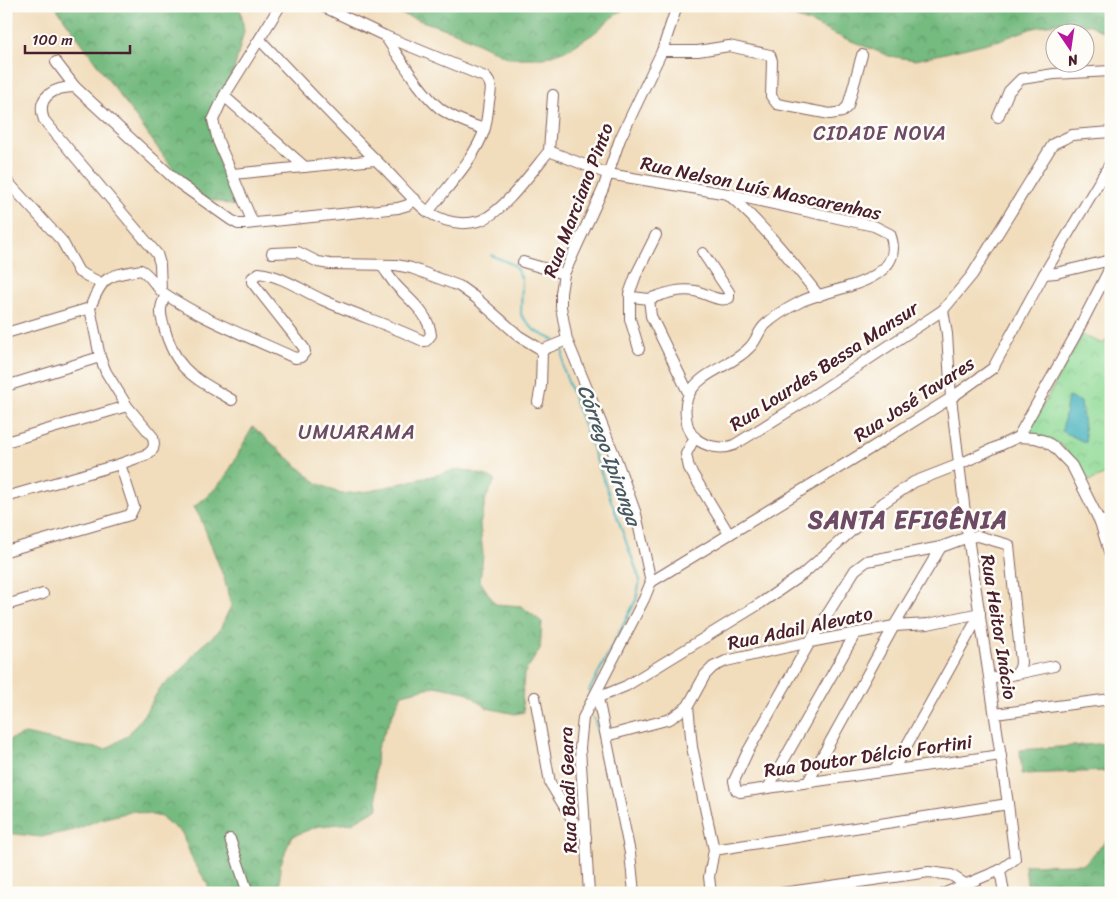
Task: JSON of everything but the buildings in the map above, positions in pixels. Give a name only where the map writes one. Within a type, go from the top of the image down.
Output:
[{"type":"street","points":[[252,222],[218,141],[213,123],[224,96],[280,6]]},
{"type":"street","points":[[322,6],[385,36],[489,80],[491,88],[484,129],[472,155],[428,212]]},
{"type":"street","name":"Rua Marciano Pinto","points":[[651,582],[636,514],[620,468],[566,341],[561,293],[564,274],[603,189],[620,139],[662,50],[677,6]]},
{"type":"street","points":[[385,36],[411,74],[437,106],[459,121],[484,129]]},
{"type":"street","points":[[260,40],[375,160],[428,212],[455,223],[463,224],[480,221],[488,217],[506,201],[549,152],[553,96]]},
{"type":"street","points":[[662,50],[698,51],[729,46],[770,55],[772,61],[771,96],[777,104],[830,114],[842,112],[848,106],[862,55]]},
{"type":"street","points":[[56,62],[75,88],[180,184],[238,224],[398,208],[408,205],[415,199]]},
{"type":"street","points":[[998,117],[1009,91],[1021,79],[1054,74],[1111,71]]},
{"type":"street","points":[[75,88],[62,87],[54,90],[48,96],[42,105],[41,112],[44,120],[157,254],[163,293],[160,314],[168,342],[176,359],[196,379],[232,400]]},
{"type":"street","points":[[224,96],[305,167]]},
{"type":"street","name":"Rua Lourdes Bessa Mansur","points":[[695,438],[713,447],[722,448],[734,445],[802,403],[943,310],[972,275],[1052,144],[1072,135],[1111,132]]},
{"type":"street","name":"Rua Nelson Luís Mascarenhas","points":[[549,152],[608,174],[728,194],[874,226],[890,234],[893,242],[893,252],[887,266],[871,279],[803,300],[772,319],[763,326],[748,350],[704,378],[689,394]]},
{"type":"street","points":[[233,174],[375,160]]},
{"type":"street","name":"Rua José Tavares","points":[[651,582],[951,398],[993,368],[1044,274],[1111,162]]},
{"type":"street","points":[[6,180],[62,241],[79,272],[101,283]]},
{"type":"street","points":[[728,194],[779,244],[819,296]]},
{"type":"street","points":[[639,350],[630,319],[630,288],[656,235]]},
{"type":"street","points":[[272,253],[298,252],[318,262],[330,264],[396,265],[411,268],[460,286],[518,336],[542,350],[566,341]]},
{"type":"street","points":[[630,297],[649,299],[683,290],[696,291],[722,300],[729,298],[729,292],[703,252]]},
{"type":"street","points":[[1044,274],[1111,260]]},
{"type":"street","points":[[523,262],[564,274]]},
{"type":"street","points":[[6,497],[148,454],[154,444],[153,438],[111,383],[100,357],[90,308],[101,283],[111,276],[141,270],[146,272],[163,293],[207,317],[295,358],[301,357],[305,352],[304,348],[255,287],[252,278],[255,274],[263,273],[288,281],[322,300],[426,341],[431,335],[428,324],[418,308],[381,265]]},
{"type":"street","points":[[1018,437],[1075,336],[1111,266]]},
{"type":"street","points":[[649,299],[651,316],[689,394],[686,409],[687,420],[695,438],[686,454],[688,468],[729,534]]},
{"type":"street","points":[[6,333],[90,308]]},
{"type":"street","name":"Rua Heitor Inácio","points":[[943,310],[947,334],[951,398],[968,537],[1001,755],[1014,859],[1000,870]]},
{"type":"street","points":[[538,402],[541,386],[542,350]]},
{"type":"street","points":[[6,386],[100,357]]},
{"type":"street","points":[[6,442],[127,406]]},
{"type":"street","points":[[634,893],[630,853],[606,736],[595,699],[626,686],[761,604],[802,574],[883,503],[914,482],[960,464],[1018,437],[1035,438],[1045,441],[1054,447],[1072,466],[1106,520],[1111,558]]},
{"type":"street","points":[[6,551],[130,515],[134,507],[120,464]]},
{"type":"street","points":[[810,642],[855,570],[867,560],[941,547],[968,537],[978,536],[1009,545],[1021,662],[1016,674]]},
{"type":"street","points":[[808,782],[894,626],[941,547]]},
{"type":"street","name":"Rua Badi Geara","points":[[589,893],[580,732],[583,718],[595,699],[651,582]]},
{"type":"street","points":[[6,604],[43,594]]},
{"type":"street","points":[[893,770],[980,613]]},
{"type":"street","name":"Rua Adail Alevato","points":[[688,706],[705,674],[713,666],[726,661],[894,626],[928,624],[980,613]]},
{"type":"street","points":[[768,788],[856,634]]},
{"type":"street","name":"Rua Doutor Délcio Fortini","points":[[810,642],[738,771],[734,781],[736,790],[740,792],[1001,755]]},
{"type":"street","points":[[990,679],[1054,666]]},
{"type":"street","points":[[535,697],[550,783],[573,821],[586,836]]},
{"type":"street","points":[[995,714],[1111,699]]},
{"type":"street","points":[[606,736],[670,719],[688,706]]},
{"type":"street","points":[[688,706],[692,747],[714,850],[709,877],[711,893]]},
{"type":"street","points":[[714,850],[1008,804]]},
{"type":"street","points":[[230,839],[248,893]]},
{"type":"street","points":[[945,893],[1000,870],[1004,893]]},
{"type":"street","points":[[782,893],[929,872],[951,874],[965,884]]},
{"type":"green space","points":[[55,6],[234,6],[241,11],[244,31],[232,78],[218,95],[208,118],[219,162],[234,206],[206,198],[181,180]]},
{"type":"green space","points":[[385,6],[629,6],[593,34],[571,48],[543,58],[509,58],[455,32],[389,10]]},
{"type":"green space","points":[[761,6],[1111,6],[1111,36],[1094,27],[1094,22],[1044,22],[1044,26],[1000,40],[916,60],[889,56],[809,22]]},
{"type":"green space","points":[[1111,334],[1111,472],[1087,482],[1062,445],[1028,432],[1082,335],[1103,344]]},
{"type":"green space","points":[[253,427],[317,483],[341,494],[370,491],[460,469],[495,480],[486,498],[480,525],[483,555],[480,581],[495,604],[521,606],[542,622],[540,649],[524,674],[522,700],[524,712],[515,714],[487,708],[466,692],[435,686],[402,694],[377,748],[375,778],[378,808],[352,823],[318,826],[291,837],[280,866],[280,893],[210,893],[207,883],[193,861],[182,833],[161,817],[134,811],[101,819],[74,830],[41,837],[6,833],[6,741],[25,734],[80,746],[106,749],[128,735],[145,713],[160,688],[182,670],[198,649],[219,631],[231,606],[224,578],[201,519],[194,507],[223,480]]},
{"type":"green space","points":[[1111,743],[1111,771],[1022,774],[1020,750]]},
{"type":"green space","points":[[1111,836],[1111,893],[1028,893],[1025,865],[1084,864]]},
{"type":"water","points":[[1068,397],[1081,402],[1086,443],[1062,431]]},
{"type":"waterway","name":"Córrego Ipiranga","points":[[491,255],[514,265],[522,279],[521,315],[535,331],[554,340]]},
{"type":"waterway","name":"Córrego Ipiranga","points":[[562,346],[563,368],[640,580],[636,600],[589,691]]},
{"type":"waterway","name":"Córrego Ipiranga","points":[[594,718],[607,766]]},
{"type":"district","name":"CIDADE NOVA","points":[[880,133]]},
{"type":"district","name":"UMUARAMA","points":[[357,432]]},
{"type":"district","name":"SANTA EFIGÊNIA","points":[[908,520]]}]
